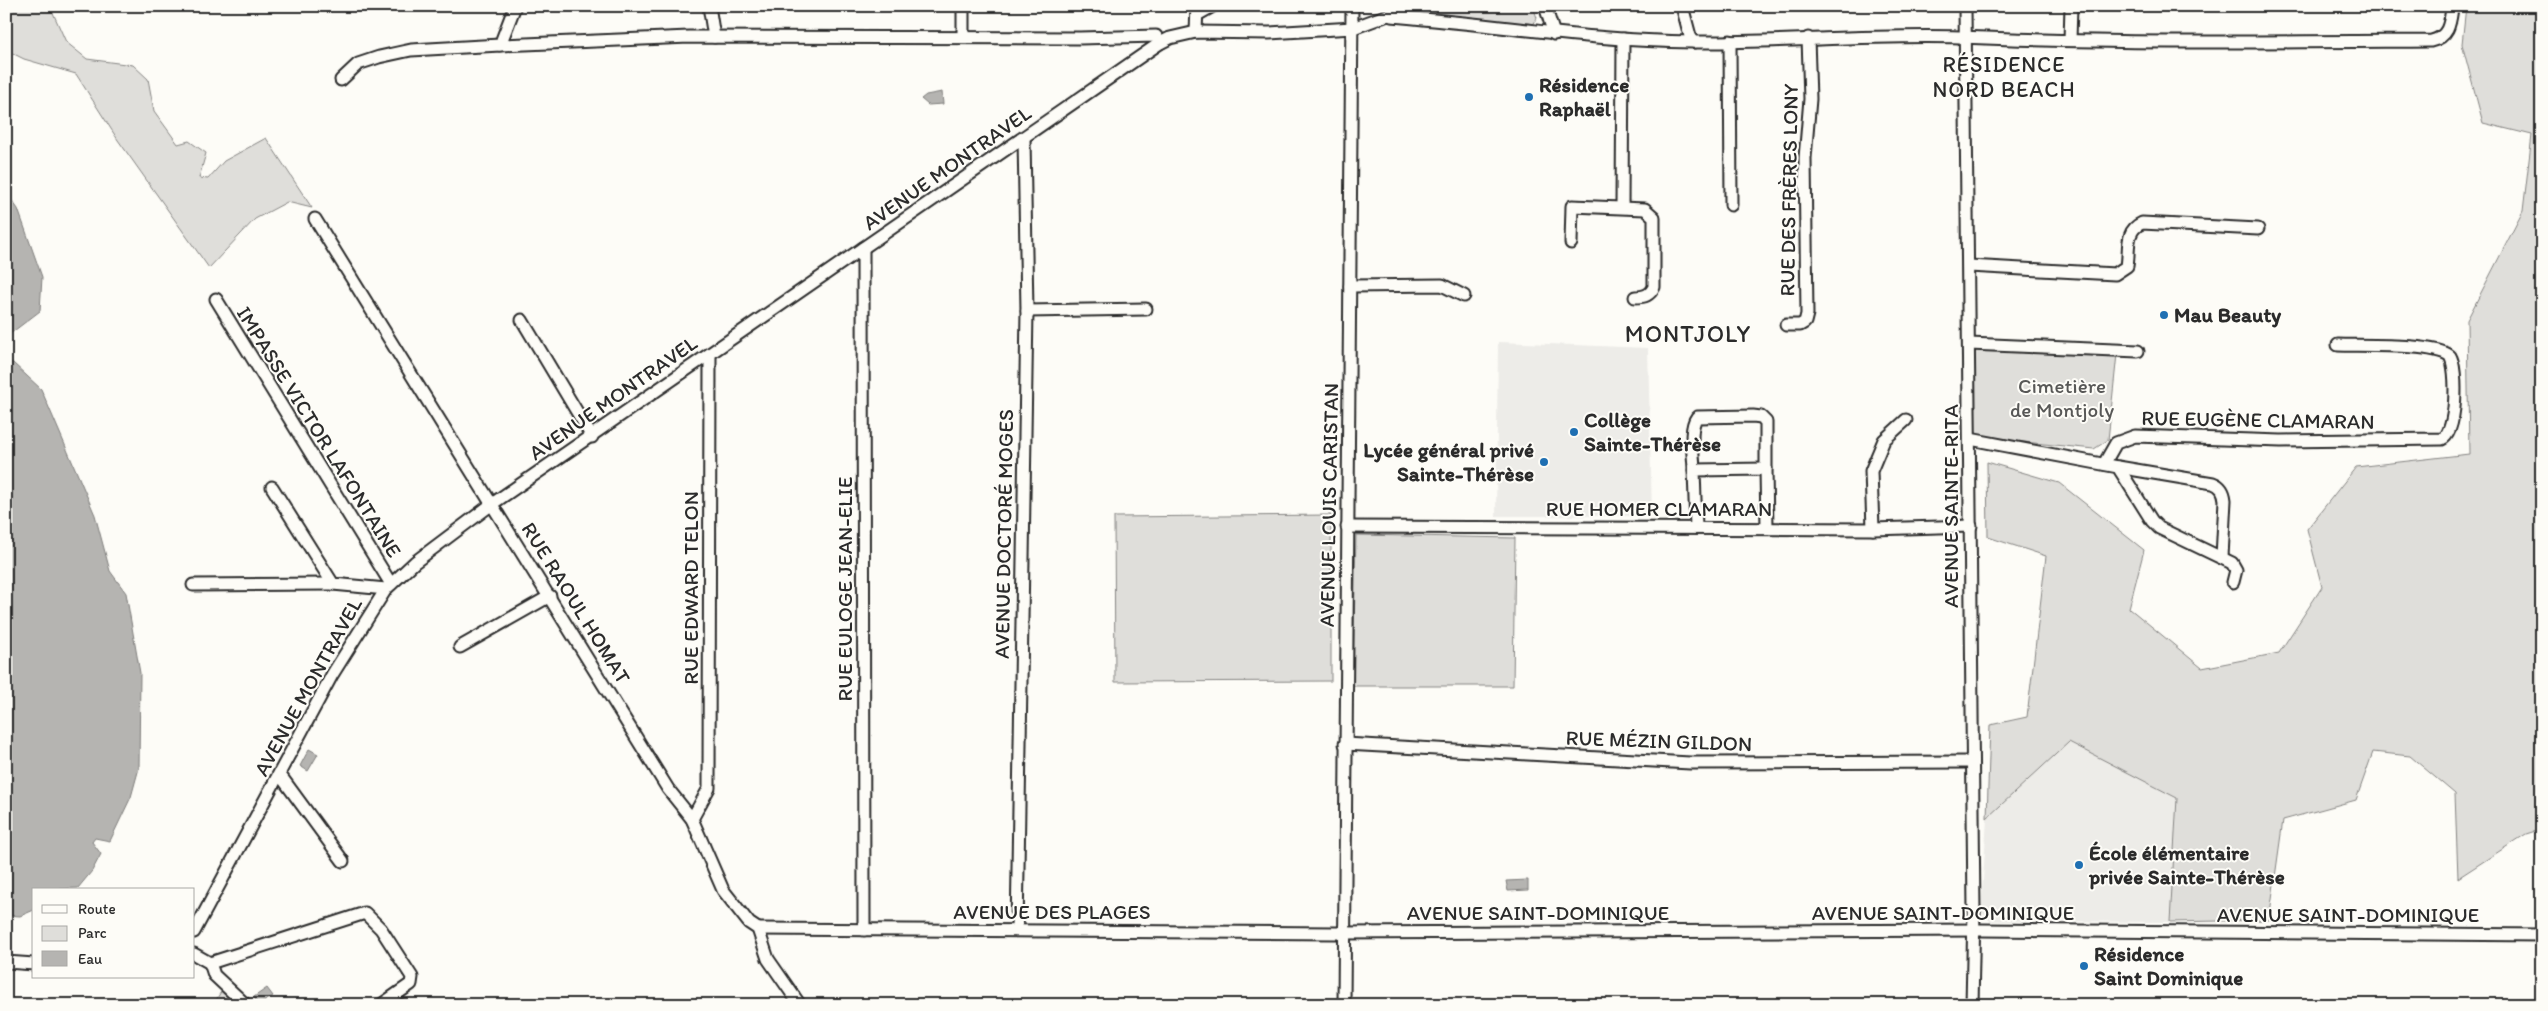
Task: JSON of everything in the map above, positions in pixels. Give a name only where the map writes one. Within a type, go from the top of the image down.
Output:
[{"type":"street","points":[[500,44],[515,6]]},
{"type":"street","points":[[709,6],[714,37]]},
{"type":"street","points":[[963,6],[963,36]]},
{"type":"street","points":[[1196,32],[1197,11],[1213,6]]},
{"type":"street","name":"AVENUE LOUIS CARISTAN","points":[[1344,1005],[1352,6]]},
{"type":"street","name":"AVENUE MONTRAVEL","points":[[195,930],[280,776],[336,669],[389,586],[415,562],[492,504],[592,437],[1160,43],[1170,38],[1196,32],[1269,33],[1353,28],[1412,6]]},
{"type":"street","points":[[1545,6],[1554,34]]},
{"type":"street","points":[[1682,6],[1690,36],[1694,42]]},
{"type":"street","name":"AVENUE SAINTE-RITA","points":[[1965,6],[1974,931],[1972,1005]]},
{"type":"street","points":[[2070,40],[2072,6]]},
{"type":"street","points":[[1389,16],[1554,34],[1694,42],[1808,38],[1964,38],[2209,42],[2431,41],[2440,38],[2449,28],[2452,8]]},
{"type":"street","points":[[342,80],[358,64],[379,57],[411,50],[500,44],[714,37],[963,36],[1080,38],[1156,36],[1160,43]]},
{"type":"street","name":"RUE DES FRÈRES LONY","points":[[1786,325],[1800,325],[1805,322],[1807,314],[1805,158],[1810,99],[1808,38]]},
{"type":"street","points":[[1622,207],[1623,39]]},
{"type":"street","points":[[1730,41],[1731,205]]},
{"type":"street","name":"AVENUE DOCTORÉ MOGES","points":[[1017,930],[1027,311],[1024,138]]},
{"type":"street","points":[[1571,243],[1572,206],[1645,209],[1654,217],[1654,287],[1651,293],[1644,297],[1636,297]]},
{"type":"street","name":"RUE RAOUL HOMAT","points":[[315,219],[550,596],[668,790],[692,819],[723,890],[749,923],[758,929],[768,959],[800,1005]]},
{"type":"street","points":[[1969,266],[2115,274],[2127,266],[2130,234],[2142,223],[2258,228]]},
{"type":"street","name":"RUE EULOGE JEAN-ELIE","points":[[863,248],[864,930]]},
{"type":"street","points":[[1350,286],[1442,285],[1464,296]]},
{"type":"street","name":"IMPASSE VICTOR LAFONTAINE","points":[[216,299],[389,586]]},
{"type":"street","points":[[1027,311],[1146,309]]},
{"type":"street","points":[[522,320],[592,437]]},
{"type":"street","points":[[1969,344],[2138,351]]},
{"type":"street","name":"RUE EUGÈNE CLAMARAN","points":[[2104,464],[2116,443],[2135,436],[2281,441],[2442,440],[2447,437],[2452,428],[2455,373],[2450,356],[2440,351],[2401,347],[2338,345]]},
{"type":"street","name":"RUE EDWARD TELON","points":[[692,819],[709,788],[710,354]]},
{"type":"street","points":[[1696,528],[1693,437],[1695,419],[1754,416],[1761,417],[1766,422],[1768,527]]},
{"type":"street","points":[[1873,528],[1871,470],[1884,440],[1906,420]]},
{"type":"street","points":[[1970,439],[2219,485],[2225,500],[2222,557]]},
{"type":"street","points":[[2118,467],[2159,528],[2222,557],[2235,566],[2233,582]]},
{"type":"street","points":[[1694,470],[1766,469]]},
{"type":"street","points":[[272,487],[333,584]]},
{"type":"street","name":"RUE HOMER CLAMARAN","points":[[1347,527],[1873,528],[1970,526]]},
{"type":"street","points":[[193,585],[333,584],[389,586]]},
{"type":"street","points":[[460,647],[550,596]]},
{"type":"street","name":"RUE MÉZIN GILDON","points":[[1345,744],[1690,763],[1972,762]]},
{"type":"street","points":[[280,776],[343,861]]},
{"type":"street","points":[[210,963],[365,913],[381,929],[412,976],[411,984],[385,1004]]},
{"type":"street","name":"AVENUE DES PLAGES","points":[[758,929],[1345,932]]},
{"type":"street","name":"AVENUE SAINT-DOMINIQUE","points":[[1345,932],[1974,931],[2542,935]]},
{"type":"street","points":[[195,955],[210,963],[214,975],[246,1005]]},
{"type":"street","points":[[6,962],[32,964]]},
{"type":"shaded area","name":"Collège Sainte-Thérèse","points":[[1498,342],[1648,348],[1652,516],[1496,516]]},
{"type":"shaded area","name":"École élémentaire privée Sainte-Thérèse","points":[[2069,741],[2177,798],[2170,922],[1990,921],[1981,912],[1987,818]]},
{"type":"green space","points":[[6,6],[50,6],[66,42],[87,59],[133,65],[148,79],[154,111],[178,144],[189,141],[206,153],[199,178],[208,179],[224,161],[266,138],[312,208],[287,202],[255,219],[209,268],[118,140],[76,74],[24,59],[6,50]]},
{"type":"green space","points":[[1440,6],[1533,6],[1537,18],[1533,25],[1425,15]]},
{"type":"green space","points":[[2466,6],[2542,6],[2542,829],[2526,834],[2458,878],[2455,794],[2410,756],[2373,752],[2356,800],[2283,820],[2269,920],[2170,922],[2177,798],[2069,742],[1987,818],[1990,725],[2027,717],[2046,556],[1988,537],[1987,462],[2059,483],[2144,550],[2129,608],[2202,668],[2279,653],[2322,587],[2307,529],[2356,467],[2469,454],[2467,320],[2523,211],[2532,135],[2483,123],[2462,44]]},
{"type":"green space","name":"Cimetière de Montjoly","points":[[1972,344],[2117,354],[2108,440],[2094,449],[1974,437]]},
{"type":"green space","points":[[1331,515],[1331,681],[1115,682],[1114,517]]},
{"type":"green space","points":[[1356,535],[1515,538],[1513,686],[1353,686]]},
{"type":"green space","points":[[222,990],[236,1005],[213,1005]]},
{"type":"water","points":[[942,92],[943,104],[928,105],[921,99],[926,95]]},
{"type":"water","points":[[6,192],[18,209],[42,277],[40,311],[6,337]]},
{"type":"water","points":[[6,362],[13,363],[41,389],[95,515],[110,571],[126,593],[140,673],[139,768],[131,797],[110,841],[95,838],[92,842],[101,854],[92,871],[78,888],[32,888],[32,911],[20,916],[6,915]]},
{"type":"water","points":[[309,749],[318,754],[308,771],[300,766]]},
{"type":"water","points":[[1528,880],[1528,890],[1508,891],[1506,881]]},
{"type":"water","points":[[267,988],[273,996],[259,1005],[254,997]]},
{"type":"place","name":"Résidence Raphaël","points":[[1529,97]]},
{"type":"place","name":"Mau Beauty","points":[[2164,315]]},
{"type":"place","name":"Collège Sainte-Thérèse","points":[[1574,432]]},
{"type":"place","name":"Lycée général privé Sainte-Thérèse","points":[[1544,462]]},
{"type":"place","name":"École élémentaire privée Sainte-Thérèse","points":[[2079,865]]},
{"type":"place","name":"Résidence Saint Dominique","points":[[2084,966]]},
{"type":"district","name":"RÉSIDENCE NORD BEACH","points":[[2004,76]]},
{"type":"district","name":"MONTJOLY","points":[[1688,334]]}]
